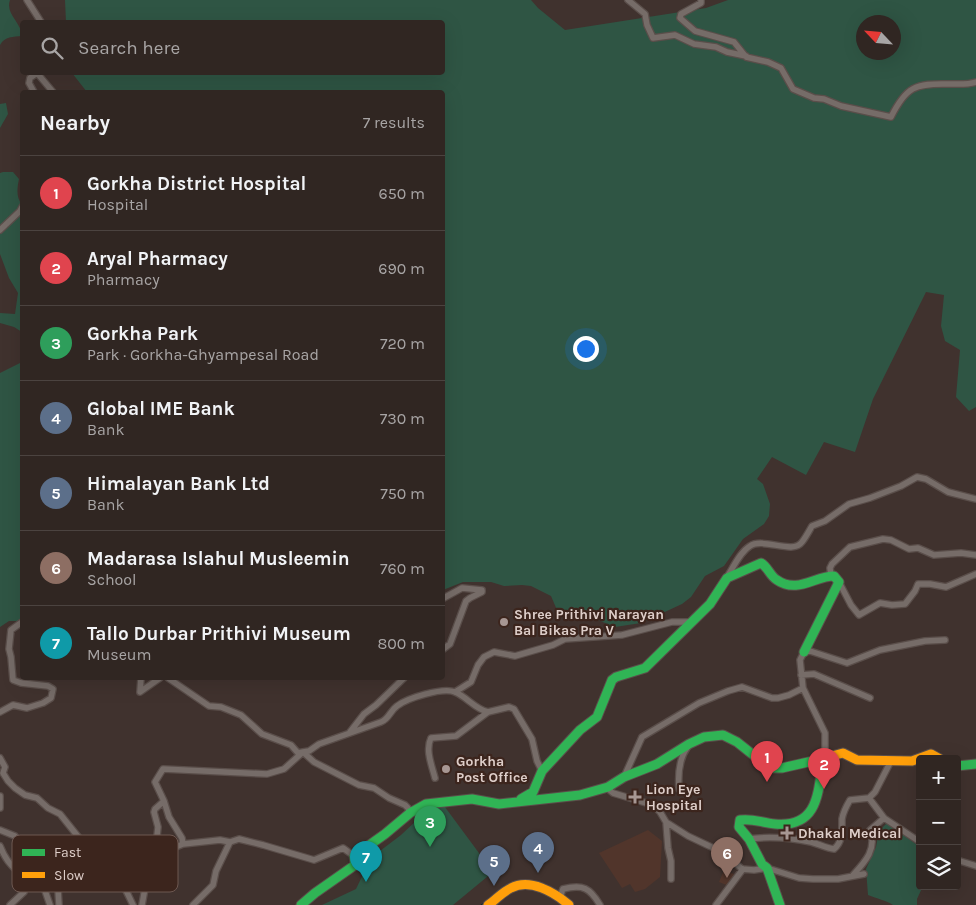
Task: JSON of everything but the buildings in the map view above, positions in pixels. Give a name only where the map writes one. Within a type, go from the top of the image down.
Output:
[{"type":"street","points":[[27,0],[40,20]]},
{"type":"street","points":[[628,0],[644,14],[654,38],[675,35],[694,44],[716,47],[727,52],[768,62],[781,68],[793,89],[814,98],[824,99],[841,106],[890,118],[910,89],[929,83],[968,85],[976,82]]},
{"type":"street","points":[[701,0],[701,2],[681,14],[680,18],[695,31],[734,42],[746,56]]},
{"type":"street","points":[[33,75],[29,83],[33,90]]},
{"type":"street","points":[[40,75],[51,90]]},
{"type":"street","points":[[0,230],[20,211]]},
{"type":"street","points":[[520,801],[533,792],[542,771],[580,730],[597,717],[612,680],[645,668],[710,604],[742,554],[750,546],[757,543],[796,546],[802,543],[812,526],[825,522],[849,504],[901,486],[917,477],[926,479],[948,492],[976,499]]},
{"type":"street","points":[[831,576],[830,568],[832,564],[850,547],[883,539],[891,540],[909,549],[918,548],[934,555],[961,553],[976,555]]},
{"type":"street","points":[[727,578],[762,563],[766,565],[777,581],[782,583],[802,585],[834,576],[859,615],[880,603],[892,605],[905,604],[918,584],[946,587],[976,574]]},
{"type":"street","points":[[839,582],[800,660],[803,688],[825,733],[826,750],[814,808],[807,818],[798,823],[785,825],[771,824],[754,818],[740,820],[739,827],[749,838],[762,864],[767,868],[799,878],[813,879],[838,879],[864,874]]},
{"type":"street","points":[[445,597],[462,588],[482,590],[466,601],[450,644],[445,648]]},
{"type":"street","points":[[183,844],[182,838],[169,817],[155,782],[163,769],[267,774],[284,769],[303,752],[348,733],[386,720],[394,708],[401,703],[429,692],[455,692],[471,682],[478,665],[484,657],[494,652],[515,656],[553,645],[565,639],[622,635],[672,622],[691,622]]},
{"type":"street","points":[[0,712],[13,705],[27,708],[43,703],[51,698],[53,689],[48,686],[17,682],[11,677],[12,657],[9,649],[11,630],[20,623]]},
{"type":"street","points":[[804,652],[810,651],[847,663],[880,650],[925,641],[945,640]]},
{"type":"street","points":[[801,674],[814,674],[870,698]]},
{"type":"street","points":[[141,680],[140,692],[157,680]]},
{"type":"street","points":[[171,680],[209,706],[220,707],[242,715],[262,734],[291,746],[298,753],[303,752],[314,762],[359,785],[374,788],[389,798],[405,805],[410,813]]},
{"type":"street","points":[[348,733],[364,714],[402,680]]},
{"type":"street","points":[[624,777],[642,737],[699,703],[742,687],[772,698],[789,695],[803,688]]},
{"type":"street","points":[[455,692],[476,707],[488,712]]},
{"type":"street","points":[[435,778],[428,751],[428,743],[431,738],[456,736],[488,712],[503,707],[514,709],[532,739],[537,761],[542,771]]},
{"type":"street","points":[[354,856],[410,813],[426,804],[479,799],[499,804],[580,795],[606,788],[624,777],[657,764],[704,737],[723,735],[737,742],[767,766],[774,768],[782,768],[843,753],[856,760],[916,760]]},
{"type":"street","points":[[679,789],[678,774],[683,754],[689,744]]},
{"type":"street","points":[[0,758],[5,767],[0,783]]},
{"type":"street","points":[[749,838],[778,837],[784,840],[814,842],[834,849],[838,846],[843,828],[842,818],[850,800],[869,798],[875,792],[891,761]]},
{"type":"street","points":[[961,766],[976,764]]},
{"type":"street","points":[[3,773],[8,781],[25,795],[37,798],[48,808],[60,814],[77,835]]},
{"type":"street","points":[[606,788],[613,793],[653,805],[660,812],[668,830],[671,879]]},
{"type":"street","points":[[0,796],[0,808]]},
{"type":"street","points":[[869,798],[882,820],[916,840]]},
{"type":"street","points":[[156,835],[158,827],[154,812],[164,801]]},
{"type":"street","points":[[853,875],[871,853],[873,837],[870,830],[882,820]]},
{"type":"street","points":[[666,822],[688,836],[724,853],[743,869],[767,868]]},
{"type":"street","points":[[0,830],[12,835]]},
{"type":"street","points":[[178,846],[220,840],[230,842],[239,839],[263,844],[314,860],[343,848],[354,856],[355,865],[315,892],[302,905]]},
{"type":"street","points":[[193,905],[213,885],[216,871],[230,842]]},
{"type":"street","points":[[0,846],[12,868]]},
{"type":"street","points":[[961,861],[976,866]]},
{"type":"street","points":[[767,868],[780,905]]},
{"type":"street","points":[[716,905],[743,869]]},
{"type":"street","points":[[488,905],[510,889],[525,886],[536,886],[560,897],[569,905]]},
{"type":"street","points":[[560,897],[563,889],[580,886],[588,889],[600,905]]},
{"type":"street","points":[[10,905],[24,892]]},
{"type":"street","points":[[45,892],[50,905]]},
{"type":"street","points":[[58,892],[59,905]]},
{"type":"street","points":[[127,892],[133,905]]},
{"type":"street","points":[[142,905],[144,892]]},
{"type":"shaded area","points":[[648,830],[662,841],[660,877],[645,889],[635,892],[630,884],[622,888],[599,853]]},
{"type":"shaded area","points":[[724,870],[736,875],[729,886],[719,882]]},
{"type":"green space","points":[[0,0],[10,0],[11,14],[19,26],[20,36],[7,38],[0,45]]},
{"type":"green space","points":[[65,0],[531,0],[565,30],[706,8],[728,0],[976,0],[976,407],[969,411],[956,397],[960,350],[945,341],[941,326],[944,295],[926,292],[873,399],[855,452],[824,442],[806,475],[772,457],[757,479],[763,484],[770,504],[769,516],[764,524],[743,539],[724,566],[705,576],[691,597],[682,604],[641,623],[615,627],[588,616],[577,614],[563,616],[557,610],[551,596],[531,586],[504,586],[491,582],[463,582],[445,589],[445,90],[85,90],[74,75],[445,75],[445,20],[66,20]]},
{"type":"green space","points":[[6,103],[8,114],[0,128],[0,104]]},
{"type":"green space","points":[[13,172],[19,179],[20,331],[0,323],[0,313],[15,314],[18,293],[9,278],[0,254],[0,173]]},
{"type":"green space","points":[[20,363],[20,621],[9,621],[0,627],[0,373]]},
{"type":"green space","points":[[442,803],[493,872],[453,905],[322,905],[356,889],[368,864],[368,860],[401,835],[418,819],[424,818]]},
{"type":"green space","points":[[887,823],[916,844],[916,890],[921,890],[917,899],[917,905],[893,905],[868,895],[866,869],[876,847],[879,831]]},
{"type":"waterway","points":[[532,881],[545,884],[558,891]]},
{"type":"waterway","points":[[481,905],[504,886],[508,885]]},
{"type":"waterway","points":[[563,894],[575,905]]},
{"type":"traffic: fast","points":[[521,799],[533,792],[542,771],[580,730],[597,717],[612,680],[645,668],[710,604],[727,578],[761,563],[775,578],[784,584],[799,585],[834,576],[839,582],[804,652]]},
{"type":"traffic: fast","points":[[354,856],[410,813],[426,804],[472,799],[499,804],[580,795],[608,787],[624,777],[657,764],[704,737],[723,735],[737,742],[767,766],[774,768],[817,760]]},
{"type":"traffic: fast","points":[[780,905],[767,868],[762,864],[749,839],[739,827],[740,820],[775,824],[789,824],[800,820],[808,814],[814,805],[820,784],[823,759]]},
{"type":"traffic: fast","points":[[961,766],[976,764]]},
{"type":"traffic: fast","points":[[301,905],[355,865],[354,856]]},
{"type":"traffic: slow","points":[[817,760],[843,753],[857,760],[916,760]]},
{"type":"traffic: slow","points":[[928,755],[933,755]]},
{"type":"traffic: slow","points":[[488,905],[518,885],[534,886],[549,891],[569,905]]},
{"type":"place","name":"Shree Prithivi Narayan Bal Bikas Pra V","points":[[504,622]]},
{"type":"place","name":"Gorkha Post Office","points":[[446,769]]},
{"type":"place","name":"Gorkha District Hospital","points":[[767,782]]},
{"type":"place","name":"Aryal Pharmacy","points":[[824,789]]},
{"type":"place","name":"Lion Eye Hospital","points":[[635,797]]},
{"type":"place","name":"Dhakal Medical","points":[[787,833]]},
{"type":"place","name":"Gorkha Park","points":[[430,847]]},
{"type":"place","name":"Global IME Bank","points":[[538,873]]},
{"type":"place","name":"Madarasa Islahul Musleemin","points":[[727,878]]},
{"type":"place","name":"Tallo Durbar Prithivi Museum","points":[[366,882]]},
{"type":"place","name":"Himalayan Bank Ltd","points":[[494,886]]}]
